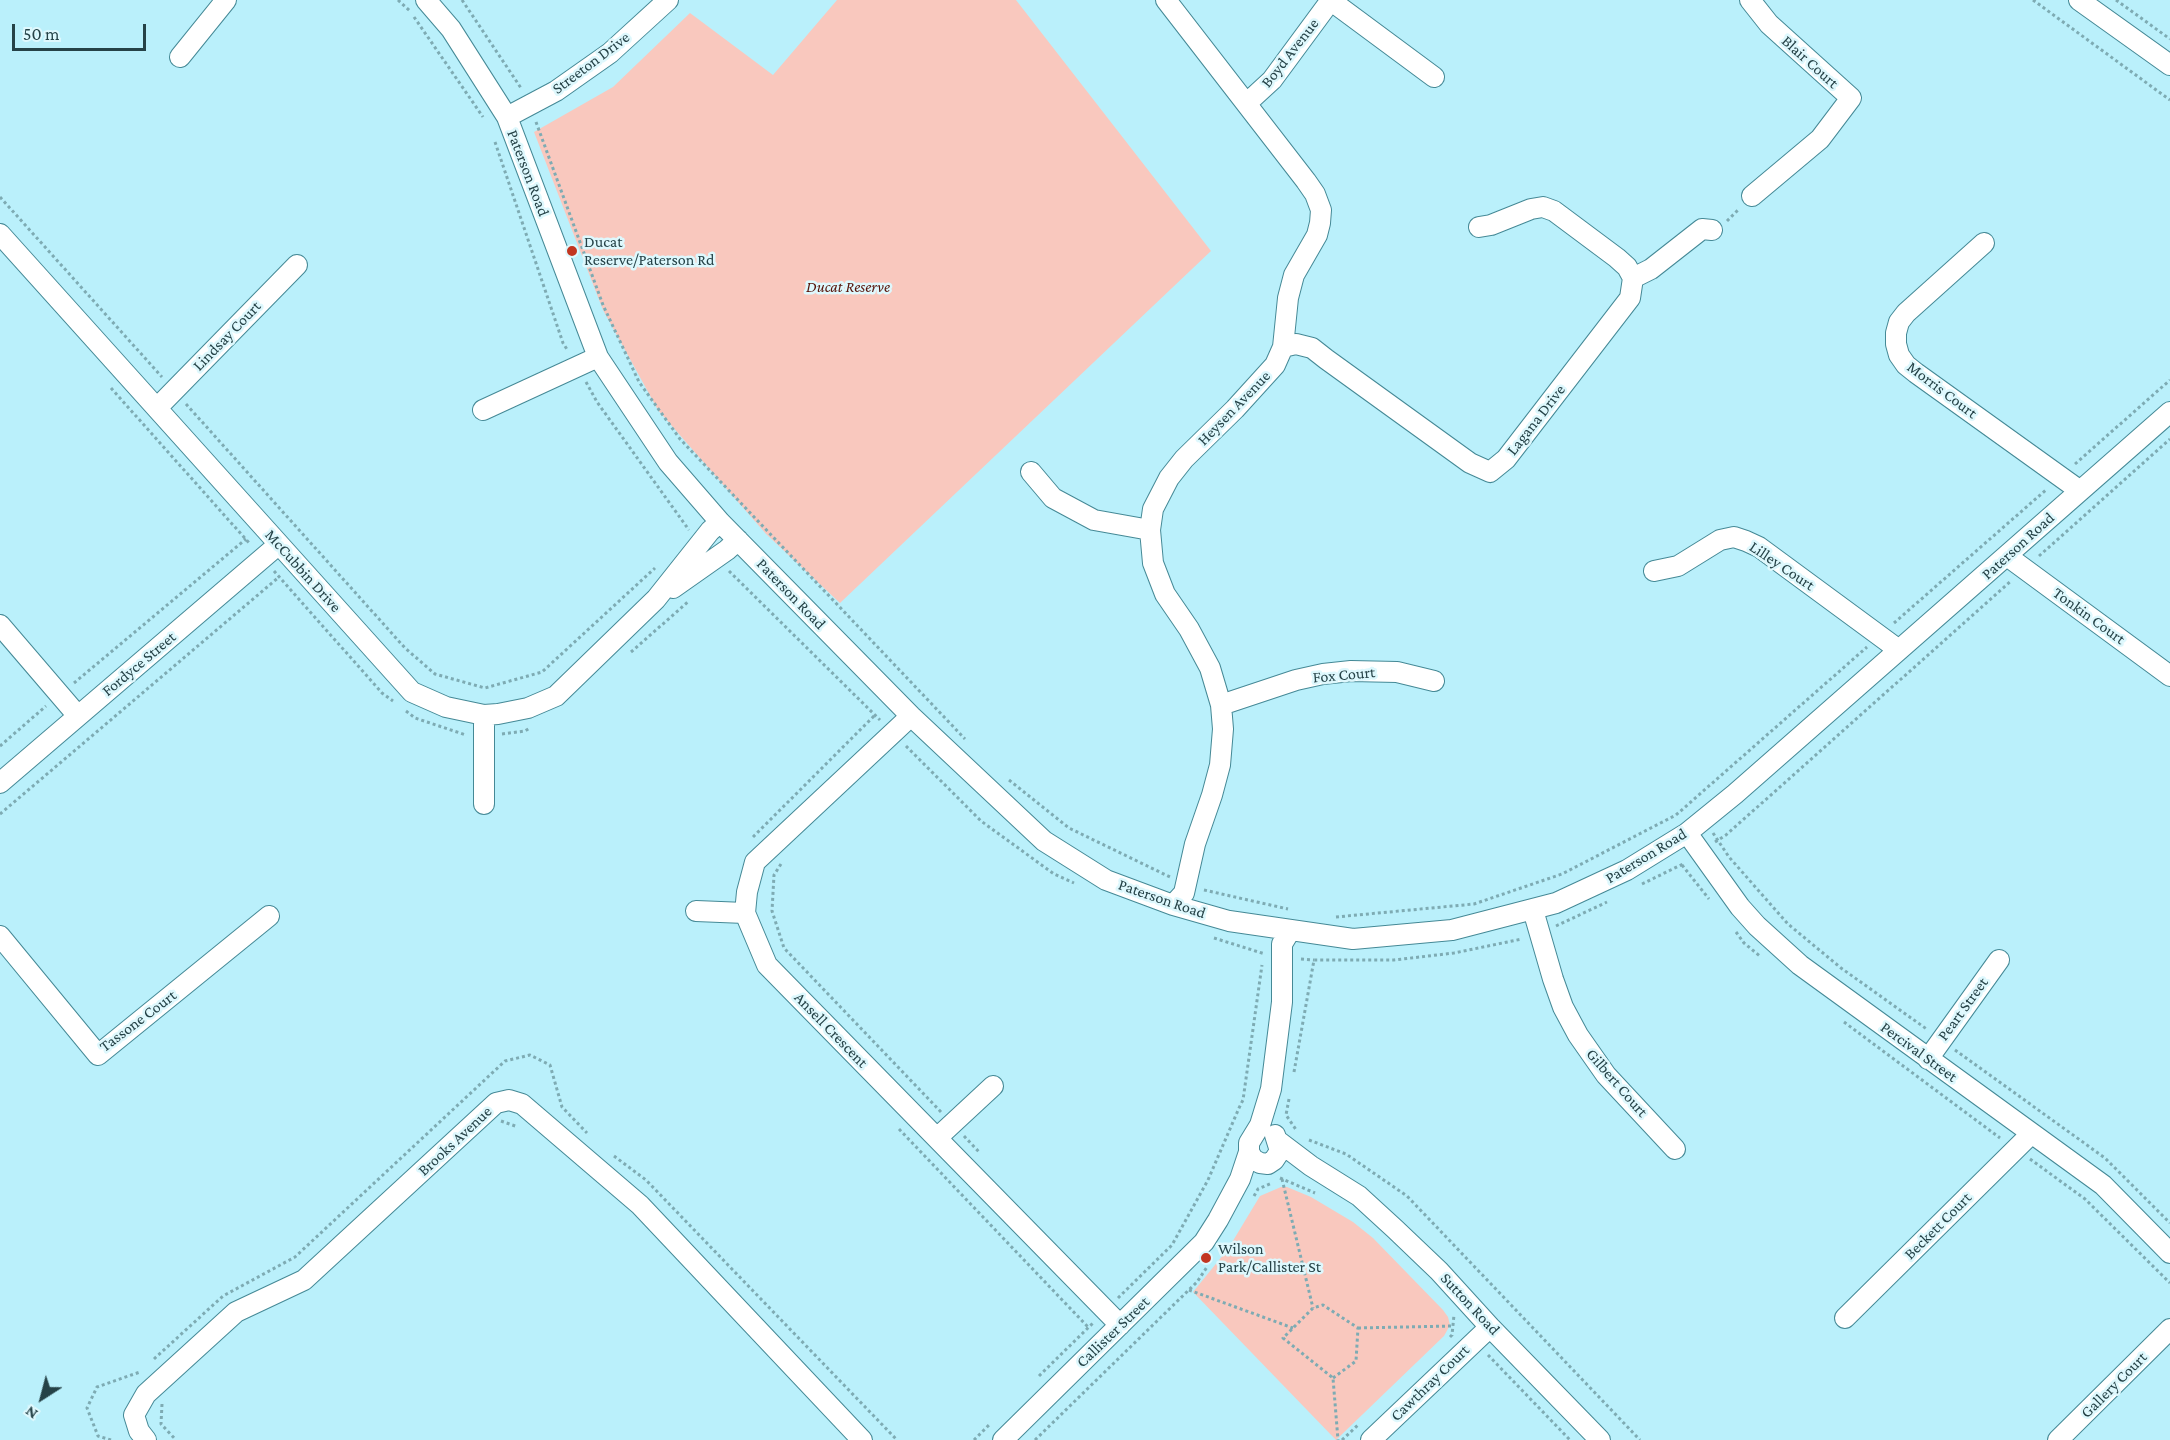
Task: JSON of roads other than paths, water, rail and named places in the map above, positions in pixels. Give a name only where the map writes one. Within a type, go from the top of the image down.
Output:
[{"type":"street","points":[[180,57],[226,0]]},
{"type":"street","name":"Paterson Road","points":[[426,0],[451,29],[507,117],[598,357],[668,462],[720,522],[910,716],[1044,841],[1106,880],[1173,905],[1229,921],[1353,939],[1452,930],[1556,903],[1627,870],[1687,833],[1704,819],[2170,412]]},
{"type":"street","name":"Streeton Drive","points":[[507,117],[556,91],[610,53],[668,0]]},
{"type":"street","name":"Heysen Avenue","points":[[1166,0],[1306,181],[1315,194],[1321,210],[1317,236],[1294,275],[1288,298],[1283,347],[1275,365],[1184,459],[1170,478],[1153,509],[1150,530],[1153,563],[1165,594],[1189,629],[1210,668],[1221,705],[1223,729],[1220,765],[1212,795],[1182,882],[1173,889],[1173,905]]},
{"type":"street","points":[[1330,0],[1434,77]]},
{"type":"street","name":"Boyd Avenue","points":[[1247,103],[1272,80],[1330,0]]},
{"type":"street","name":"Blair Court","points":[[1750,0],[1769,24],[1851,98],[1820,139],[1752,196]]},
{"type":"street","points":[[2079,0],[2170,65]]},
{"type":"street","points":[[1479,227],[1491,225],[1531,208],[1543,207],[1554,211],[1617,258],[1628,267],[1633,279],[1651,269],[1702,229],[1712,230]]},
{"type":"street","name":"McCubbin Drive","points":[[0,234],[412,692],[446,707],[484,715],[528,708],[556,696],[656,600],[720,522]]},
{"type":"street","name":"Morris Court","points":[[1984,243],[1906,313],[1899,322],[1896,333],[1899,355],[1911,369],[2079,490]]},
{"type":"street","name":"Lindsay Court","points":[[157,408],[297,265]]},
{"type":"street","name":"Lagana Drive","points":[[1283,347],[1293,355],[1326,359],[1470,463],[1490,472],[1506,459],[1630,298],[1633,279]]},
{"type":"street","points":[[483,410],[598,357]]},
{"type":"street","points":[[1031,472],[1053,498],[1094,520],[1150,530]]},
{"type":"street","name":"Lilley Court","points":[[1654,572],[1678,566],[1708,546],[1734,537],[1759,547],[1899,650]]},
{"type":"street","name":"McCubbin Drive","points":[[656,600],[738,540]]},
{"type":"street","name":"Fordyce Street","points":[[0,783],[278,545]]},
{"type":"street","name":"Tonkin Court","points":[[2007,556],[2170,676]]},
{"type":"street","points":[[0,625],[78,716]]},
{"type":"street","name":"Fox Court","points":[[1221,705],[1296,680],[1323,674],[1351,671],[1397,672],[1434,681]]},
{"type":"street","points":[[484,715],[484,804]]},
{"type":"street","points":[[696,911],[745,913],[747,892],[755,862],[910,716]]},
{"type":"street","name":"Percival Street","points":[[1687,833],[1740,907],[1778,946],[1800,965],[2103,1185],[2170,1253]]},
{"type":"street","name":"Gilbert Court","points":[[1533,910],[1563,1007],[1578,1035],[1606,1075],[1675,1149]]},
{"type":"street","name":"Ansell Crescent","points":[[745,913],[767,965],[1120,1325]]},
{"type":"street","name":"Tassone Court","points":[[0,936],[98,1055],[269,916]]},
{"type":"street","name":"Callister Street","points":[[1218,1220],[1273,1168],[1280,1151],[1272,1125],[1272,1083],[1287,957],[1282,944],[1290,931]]},
{"type":"street","name":"Peart Street","points":[[1928,1059],[1999,960]]},
{"type":"street","name":"Callister Street","points":[[1003,1440],[1204,1242],[1240,1179],[1272,1083]]},
{"type":"street","points":[[937,1138],[993,1086]]},
{"type":"street","name":"Brooks Avenue","points":[[146,1440],[139,1431],[134,1415],[146,1394],[236,1312],[304,1280],[496,1103],[509,1100],[522,1104],[640,1205],[862,1440]]},
{"type":"street","points":[[1273,1168],[1253,1159],[1252,1144],[1269,1133],[1277,1139]]},
{"type":"street","name":"Beckett Court","points":[[1845,1318],[2031,1134]]},
{"type":"street","name":"Sutton Road","points":[[1277,1139],[1359,1197],[1395,1229],[1439,1271],[1600,1440]]},
{"type":"street","name":"Sutton Road","points":[[1273,1168],[1331,1179]]},
{"type":"street","name":"Cawthray Court","points":[[1371,1440],[1490,1327]]},
{"type":"street","name":"Gallery Court","points":[[2058,1440],[2170,1329]]},
{"type":"place","name":"Ducat Reserve/Paterson Rd","points":[[572,251]]},
{"type":"place","name":"Wilson Park/Callister St","points":[[1206,1258]]},
{"type":"park label","name":"Ducat Reserve","points":[[848,287]]}]
